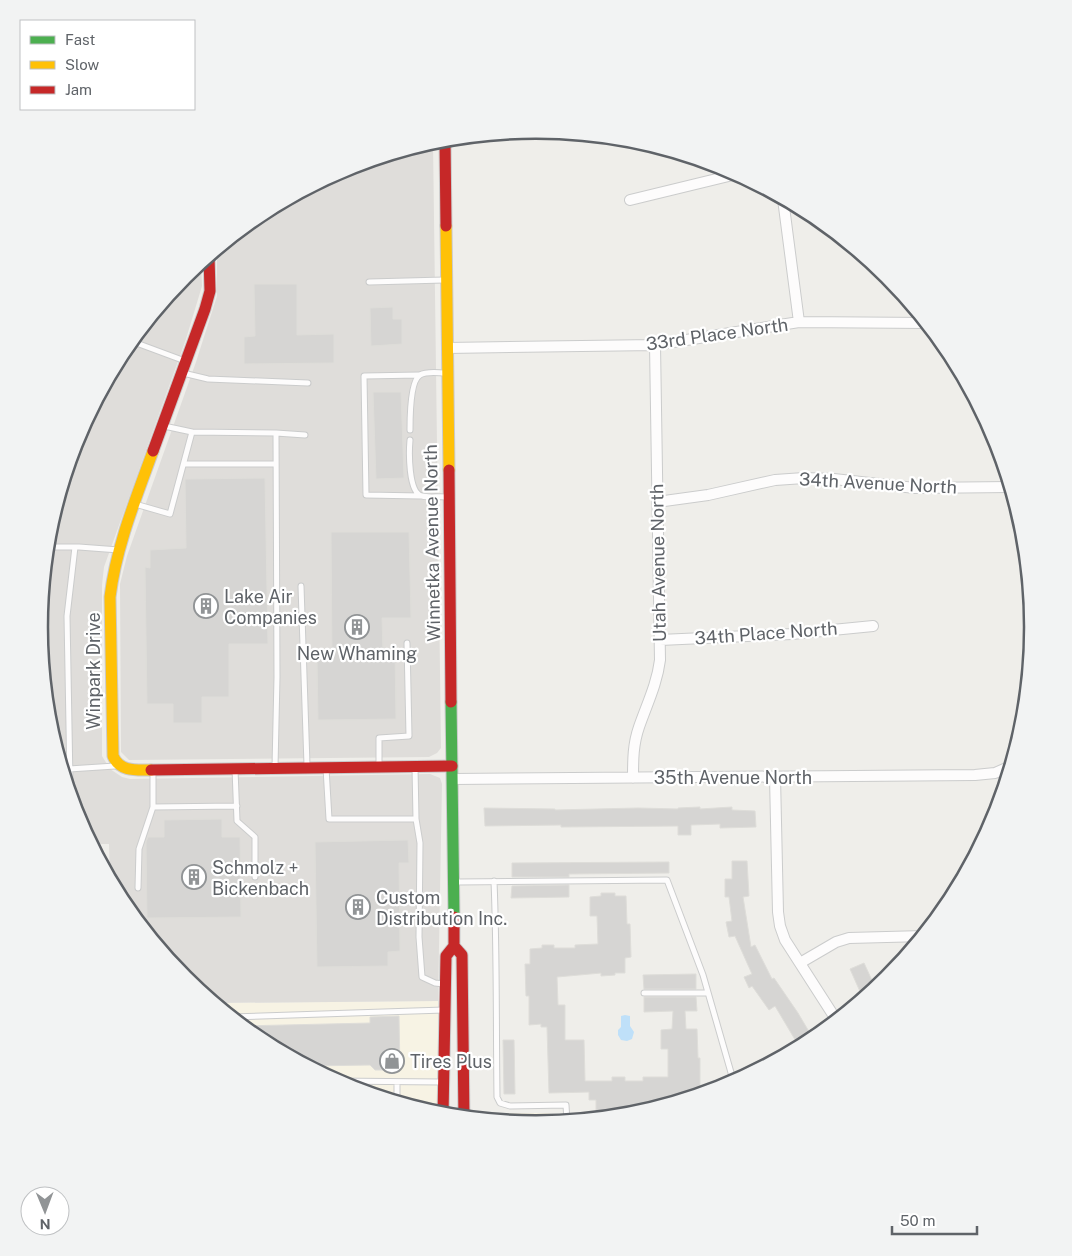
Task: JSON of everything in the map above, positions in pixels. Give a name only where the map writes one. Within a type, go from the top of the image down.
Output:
[{"type":"main road","name":"Winnetka Avenue North","points":[[443,1107],[446,956],[454,946],[445,148]]},
{"type":"main road","name":"Winpark Drive","points":[[118,765],[113,760],[112,752],[110,597],[113,573],[134,504],[205,309],[210,291],[209,266]]},
{"type":"main road","points":[[118,765],[124,769],[152,770],[452,766]]},
{"type":"main road","name":"Winnetka Avenue North","points":[[454,946],[462,955],[464,1111]]},
{"type":"street","points":[[630,200],[724,177]]},
{"type":"street","points":[[784,208],[799,322]]},
{"type":"street","name":"33rd Place North","points":[[447,348],[655,345],[799,322],[917,323]]},
{"type":"street","name":"Utah Avenue North","points":[[633,778],[633,753],[638,728],[658,676],[660,640],[655,345]]},
{"type":"street","name":"34th Avenue North","points":[[657,502],[708,495],[775,480],[804,478],[834,479],[915,488],[1004,487]]},
{"type":"street","name":"34th Place North","points":[[660,640],[792,634],[873,626]]},
{"type":"street","name":"35th Avenue North","points":[[453,779],[975,775],[995,773],[1004,769]]},
{"type":"street","points":[[775,777],[778,912],[780,926],[785,940],[834,1016]]},
{"type":"street","points":[[800,963],[836,942],[849,938],[915,936]]},
{"type":"lane","points":[[369,282],[447,280]]},
{"type":"lane","points":[[139,345],[208,379],[308,383]]},
{"type":"lane","points":[[448,373],[364,376],[366,495],[449,497]]},
{"type":"lane","points":[[410,430],[412,398],[416,379],[419,375]]},
{"type":"lane","points":[[163,426],[192,432],[304,435]]},
{"type":"lane","points":[[134,504],[170,514],[192,432]]},
{"type":"lane","points":[[275,768],[277,668],[276,433]]},
{"type":"lane","points":[[410,440],[410,462],[414,488],[420,496]]},
{"type":"lane","points":[[184,464],[276,464]]},
{"type":"lane","points":[[55,547],[119,550]]},
{"type":"lane","points":[[70,775],[67,616],[75,547]]},
{"type":"lane","points":[[301,586],[307,768]]},
{"type":"lane","points":[[379,767],[380,738],[409,736],[407,643]]},
{"type":"lane","points":[[70,769],[118,765]]},
{"type":"lane","points":[[415,767],[416,819],[420,843],[418,937],[422,977],[435,984],[445,984]]},
{"type":"lane","points":[[326,768],[329,819],[416,819]]},
{"type":"lane","points":[[235,769],[237,821],[255,837],[255,877]]},
{"type":"lane","points":[[138,888],[138,850],[153,807],[152,770]]},
{"type":"lane","points":[[153,807],[237,806]]},
{"type":"lane","points":[[454,882],[667,880],[708,993],[732,1075]]},
{"type":"lane","points":[[494,882],[498,988],[497,1097],[500,1103],[510,1106],[566,1106],[567,1115]]},
{"type":"lane","points":[[644,994],[708,993]]},
{"type":"lane","points":[[240,1017],[445,1010]]},
{"type":"lane","points":[[356,1082],[443,1082]]},
{"type":"lane","points":[[397,1082],[397,1096]]},
{"type":"shaded area","points":[[433,151],[441,748],[437,753],[429,757],[129,760],[121,752],[120,584],[127,556],[196,362],[217,296],[217,258],[265,222],[320,190],[349,177],[379,165]]},
{"type":"shaded area","points":[[201,273],[202,286],[186,339],[104,567],[102,585],[102,756],[110,769],[122,777],[130,779],[430,774],[440,778],[442,784],[438,1001],[223,1003],[191,973],[148,925],[110,866],[109,844],[98,844],[85,815],[73,785],[57,723],[52,692],[48,628],[52,564],[57,533],[73,471],[98,412],[113,384],[148,331]]},
{"type":"shaded area","points":[[438,1001],[437,1106],[379,1091],[320,1066],[265,1034],[223,1003]]},
{"type":"shaded area","points":[[483,1113],[550,1113],[550,1116],[536,1116]]},
{"type":"water","points":[[621,1016],[630,1016],[630,1026],[634,1032],[632,1039],[627,1041],[621,1040],[618,1035],[618,1030],[621,1027]]},
{"type":"building","points":[[254,284],[297,284],[297,335],[334,334],[334,363],[244,364],[244,337],[255,336]]},
{"type":"building","points":[[393,307],[393,319],[402,319],[402,344],[371,346],[370,308]]},
{"type":"building","points":[[373,392],[401,392],[404,478],[376,479]]},
{"type":"building","name":"Lake Air Companies","points":[[265,478],[268,644],[229,644],[229,697],[202,697],[202,723],[173,723],[173,704],[147,704],[145,567],[150,568],[150,550],[186,548],[185,479]]},
{"type":"building","name":"New Whaming","points":[[331,532],[409,532],[411,618],[382,618],[383,653],[395,654],[396,719],[318,720],[317,657],[332,657]]},
{"type":"building","points":[[700,807],[700,809],[732,807],[732,810],[755,811],[756,827],[720,828],[720,824],[691,825],[691,835],[678,835],[678,826],[485,826],[484,808],[555,810],[678,809]]},
{"type":"building","name":"Schmolz + Bickenbach","points":[[222,819],[222,837],[240,837],[241,917],[147,918],[146,842],[148,837],[164,837],[164,820]]},
{"type":"building","name":"Custom Distribution Inc.","points":[[408,840],[409,863],[399,863],[400,951],[388,952],[388,966],[317,967],[315,842]]},
{"type":"building","points":[[732,861],[747,861],[749,896],[743,897],[751,947],[755,945],[772,979],[774,978],[809,1032],[796,1041],[775,1006],[769,1010],[752,986],[749,988],[744,977],[752,974],[735,936],[729,937],[726,922],[732,921],[729,897],[725,897],[725,879],[732,879]]},
{"type":"building","points":[[669,862],[669,873],[569,874],[569,877],[512,877],[512,863]]},
{"type":"building","points":[[569,885],[569,897],[511,898],[512,886]]},
{"type":"building","points":[[601,893],[615,893],[615,896],[626,896],[627,924],[630,924],[631,957],[625,958],[625,973],[601,976],[601,973],[557,977],[558,1005],[565,1005],[565,1040],[584,1040],[585,1081],[612,1081],[612,1077],[625,1077],[625,1081],[643,1081],[643,1077],[668,1077],[668,1049],[661,1049],[661,1030],[672,1029],[673,1011],[644,1012],[644,997],[696,997],[697,1011],[685,1011],[686,1029],[697,1029],[698,1058],[700,1058],[700,1088],[662,1100],[596,1112],[596,1100],[589,1100],[589,1092],[549,1093],[547,1027],[541,1027],[541,1024],[529,1025],[529,996],[526,996],[525,964],[530,964],[530,949],[542,948],[542,945],[554,945],[554,948],[575,948],[575,945],[598,944],[597,916],[590,916],[590,897],[601,896]]},
{"type":"building","points":[[864,963],[872,981],[860,993],[850,969]]},
{"type":"building","points":[[696,974],[696,989],[644,989],[643,975]]},
{"type":"building","points":[[399,1016],[400,1070],[375,1070],[370,1065],[320,1066],[292,1051],[253,1026],[370,1023],[370,1017]]},
{"type":"building","points":[[503,1040],[514,1040],[515,1094],[504,1094]]},
{"type":"traffic: fast","points":[[451,702],[454,917]]},
{"type":"traffic: slow","points":[[446,226],[449,470]]},
{"type":"traffic: slow","points":[[151,770],[129,769],[120,765],[113,756],[110,597],[122,541],[153,451]]},
{"type":"traffic: jam","points":[[445,148],[446,226]]},
{"type":"traffic: jam","points":[[153,451],[205,309],[210,291],[209,266]]},
{"type":"traffic: jam","points":[[449,470],[451,702]]},
{"type":"traffic: jam","points":[[151,770],[452,766]]},
{"type":"traffic: jam","points":[[443,1107],[446,956],[454,946],[454,917]]},
{"type":"traffic: jam","points":[[454,946],[462,955],[464,1111]]},
{"type":"place","name":"Lake Air Companies","points":[[206,606]]},
{"type":"place","name":"New Whaming","points":[[357,627]]},
{"type":"place","name":"Schmolz + Bickenbach","points":[[194,877]]},
{"type":"place","name":"Custom Distribution Inc.","points":[[358,907]]},
{"type":"place","name":"Tires Plus","points":[[392,1061]]}]
